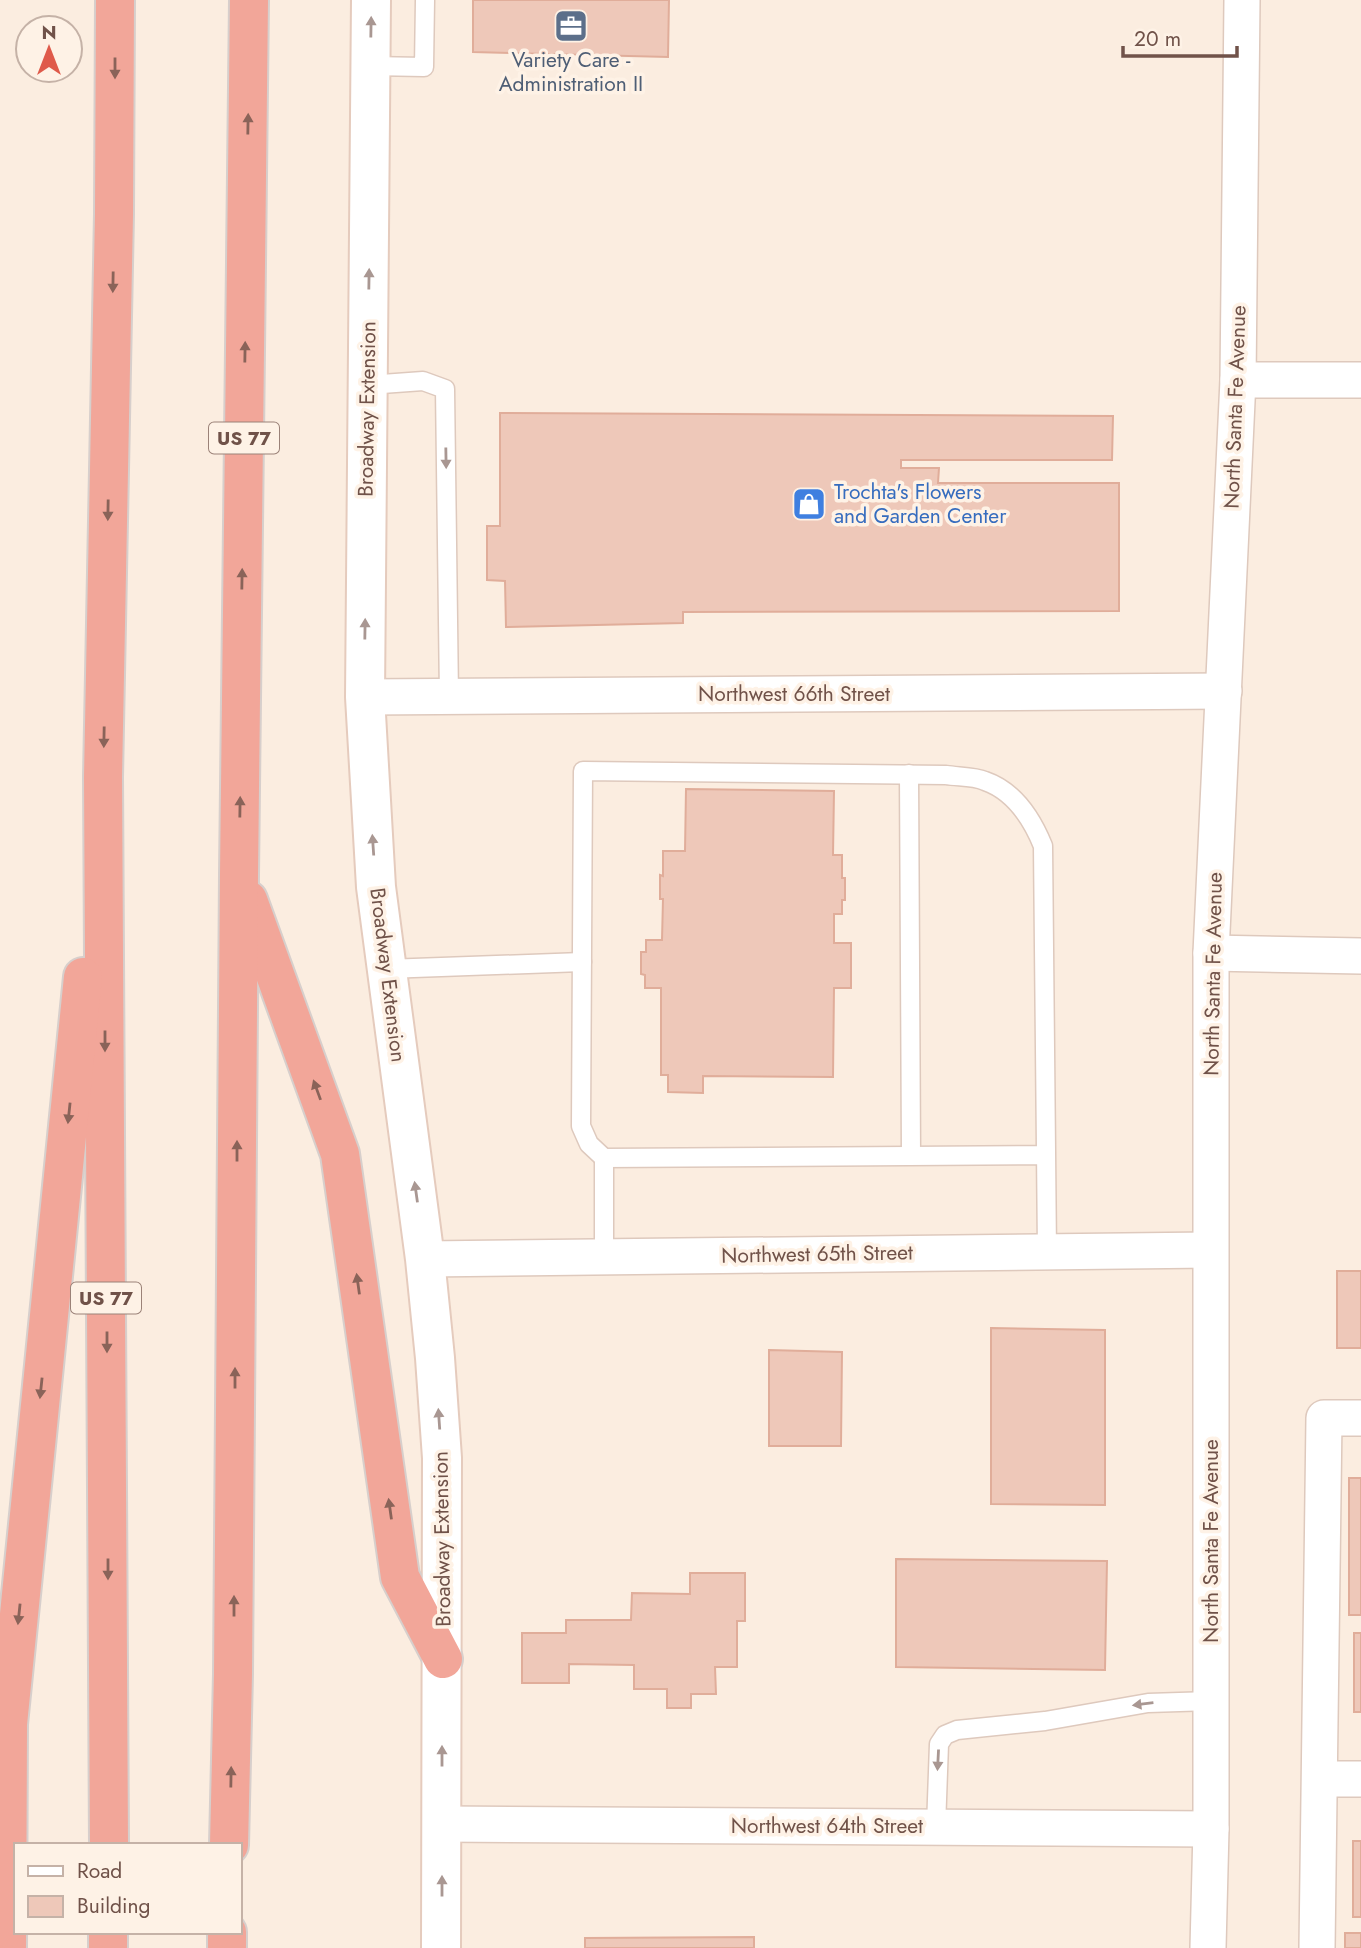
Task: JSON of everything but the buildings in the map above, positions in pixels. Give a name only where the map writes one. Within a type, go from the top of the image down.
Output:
[{"type":"highway","name":"US 77","points":[[109,1843],[103,777],[114,214],[115,0]]},
{"type":"highway","name":"US 77","points":[[229,1843],[233,1674],[249,0]]},
{"type":"highway","points":[[7,1948],[8,1724],[103,777]]},
{"type":"highway","points":[[239,875],[340,1154],[400,1577],[443,1659]]},
{"type":"main road","name":"Broadway Extension","points":[[371,0],[365,697],[375,874],[425,1259],[442,1458],[441,1948]]},
{"type":"street","name":"North Santa Fe Avenue","points":[[1208,1948],[1212,1829],[1212,953],[1238,380],[1242,0]]},
{"type":"street","points":[[1238,380],[1361,380]]},
{"type":"street","name":"Northwest 66th Street","points":[[365,697],[1224,691]]},
{"type":"street","points":[[1212,953],[1361,956]]},
{"type":"street","name":"Northwest 65th Street","points":[[425,1259],[1210,1250]]},
{"type":"street","points":[[1317,1948],[1324,1418],[1361,1418]]},
{"type":"street","points":[[1320,1779],[1361,1779]]},
{"type":"street","name":"Northwest 64th Street","points":[[442,1824],[1212,1829]]},
{"type":"lane","points":[[371,66],[424,67],[425,0]]},
{"type":"lane","points":[[368,386],[423,381],[445,389],[449,697]]},
{"type":"lane","points":[[1046,1155],[604,1158],[589,1144],[581,1126],[583,771],[946,775],[985,780],[1009,795],[1024,810],[1043,846],[1047,1252]]},
{"type":"lane","points":[[909,774],[911,1155]]},
{"type":"lane","points":[[386,969],[582,962]]},
{"type":"lane","points":[[604,1158],[604,1256]]},
{"type":"lane","points":[[936,1827],[938,1753],[939,1744],[945,1735],[957,1730],[1045,1721],[1147,1703],[1211,1701]]},
{"type":"place","name":"Variety Care - Administration II","points":[[571,26]]},
{"type":"place","name":"Trochta's Flowers and Garden Center","points":[[809,504]]}]
